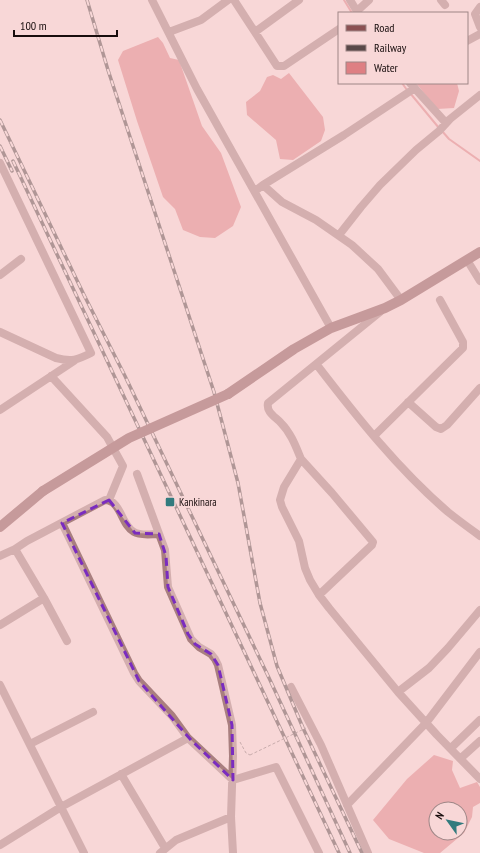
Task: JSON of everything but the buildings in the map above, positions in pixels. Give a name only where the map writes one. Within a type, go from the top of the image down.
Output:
[{"type":"main road","points":[[0,527],[44,491],[129,438],[228,394],[294,349],[331,328],[385,308],[401,300],[480,252]]},
{"type":"street","points":[[152,0],[197,89],[331,328]]},
{"type":"street","points":[[169,32],[201,20],[228,0]]},
{"type":"street","points":[[234,0],[274,63],[280,67],[284,66],[338,30]]},
{"type":"street","points":[[255,32],[299,0]]},
{"type":"street","points":[[350,0],[357,12],[368,0]]},
{"type":"street","points":[[480,7],[475,14],[480,27]]},
{"type":"street","points":[[468,40],[480,34]]},
{"type":"street","points":[[255,192],[344,135],[411,88],[443,127]]},
{"type":"street","points":[[339,235],[380,185],[416,150],[480,95]]},
{"type":"street","points":[[0,163],[91,353],[74,361],[0,410]]},
{"type":"street","points":[[263,186],[282,202],[316,220],[339,235],[378,269],[401,300]]},
{"type":"street","points":[[0,275],[21,259]]},
{"type":"street","points":[[467,260],[480,281]]},
{"type":"street","points":[[374,436],[463,348],[463,342],[440,300]]},
{"type":"street","points":[[319,595],[372,546],[373,542],[301,459],[293,440],[267,407],[272,400],[317,365],[385,308]]},
{"type":"street","points":[[0,332],[56,358],[74,361]]},
{"type":"street","points":[[317,365],[374,436],[399,464],[449,512],[480,536]]},
{"type":"street","points":[[51,376],[107,437],[124,466],[109,500]]},
{"type":"street","points":[[408,402],[436,427],[441,429],[447,425],[480,388]]},
{"type":"street","points":[[301,459],[284,487],[280,500],[299,542],[305,568],[319,595],[398,692],[480,779]]},
{"type":"street","points":[[137,474],[166,556],[168,588],[188,634],[195,644],[211,654],[218,665],[232,725],[233,780],[231,817],[233,853]]},
{"type":"street","points":[[0,556],[105,500],[109,500],[114,503],[128,527],[135,533],[159,534]]},
{"type":"street","points":[[62,523],[139,681],[172,716],[188,738],[233,780]]},
{"type":"street","points":[[15,549],[44,598],[66,641]]},
{"type":"street","points":[[0,625],[44,598]]},
{"type":"street","points":[[398,692],[429,668],[480,610]]},
{"type":"street","points":[[347,805],[426,723],[480,652]]},
{"type":"street","points":[[0,685],[3,700],[30,744],[84,853]]},
{"type":"street","points":[[291,687],[321,745],[368,853]]},
{"type":"street","points":[[30,744],[94,712]]},
{"type":"street","points":[[451,748],[480,720]]},
{"type":"street","points":[[0,845],[61,807],[188,738]]},
{"type":"street","points":[[461,758],[480,741]]},
{"type":"street","points":[[233,780],[276,768],[319,853]]},
{"type":"street","points":[[121,774],[163,851],[176,840],[231,817]]},
{"type":"path","points":[[250,754],[306,728]]},
{"type":"highlighted area","points":[[109,500],[135,533],[159,534],[166,556],[168,587],[188,634],[195,644],[211,654],[218,665],[232,725],[233,780],[191,740],[139,681],[62,523]]},
{"type":"water","points":[[158,37],[163,43],[170,58],[179,60],[202,126],[221,153],[241,207],[233,226],[215,238],[200,237],[183,230],[175,209],[163,197],[118,60],[123,51]]},
{"type":"water","points":[[289,73],[323,117],[325,130],[321,141],[293,160],[280,159],[276,140],[247,115],[246,102],[260,91],[267,77],[273,75],[281,79]]},
{"type":"water","points":[[417,84],[457,84],[459,91],[454,108],[437,109]]},
{"type":"water","points":[[434,755],[453,761],[452,770],[460,788],[477,782],[480,787],[480,803],[473,807],[472,817],[468,825],[468,801],[428,801],[428,841],[454,841],[440,853],[424,853],[389,839],[373,820],[407,779]]},
{"type":"waterway","points":[[344,0],[351,12]]},
{"type":"waterway","points":[[403,84],[407,90]]},
{"type":"waterway","points":[[410,93],[439,128]]},
{"type":"waterway","points":[[442,131],[449,139],[480,161]]},
{"type":"railway","points":[[87,0],[108,70],[214,392],[238,483],[260,603],[277,666],[303,728],[362,853]]},
{"type":"railway","points":[[0,120],[84,295],[125,376],[270,680],[350,853]]},
{"type":"railway","points":[[0,146],[12,171]]},
{"type":"railway","points":[[13,161],[339,853]]},
{"type":"place","name":"Kankinara","points":[[170,502]]}]
